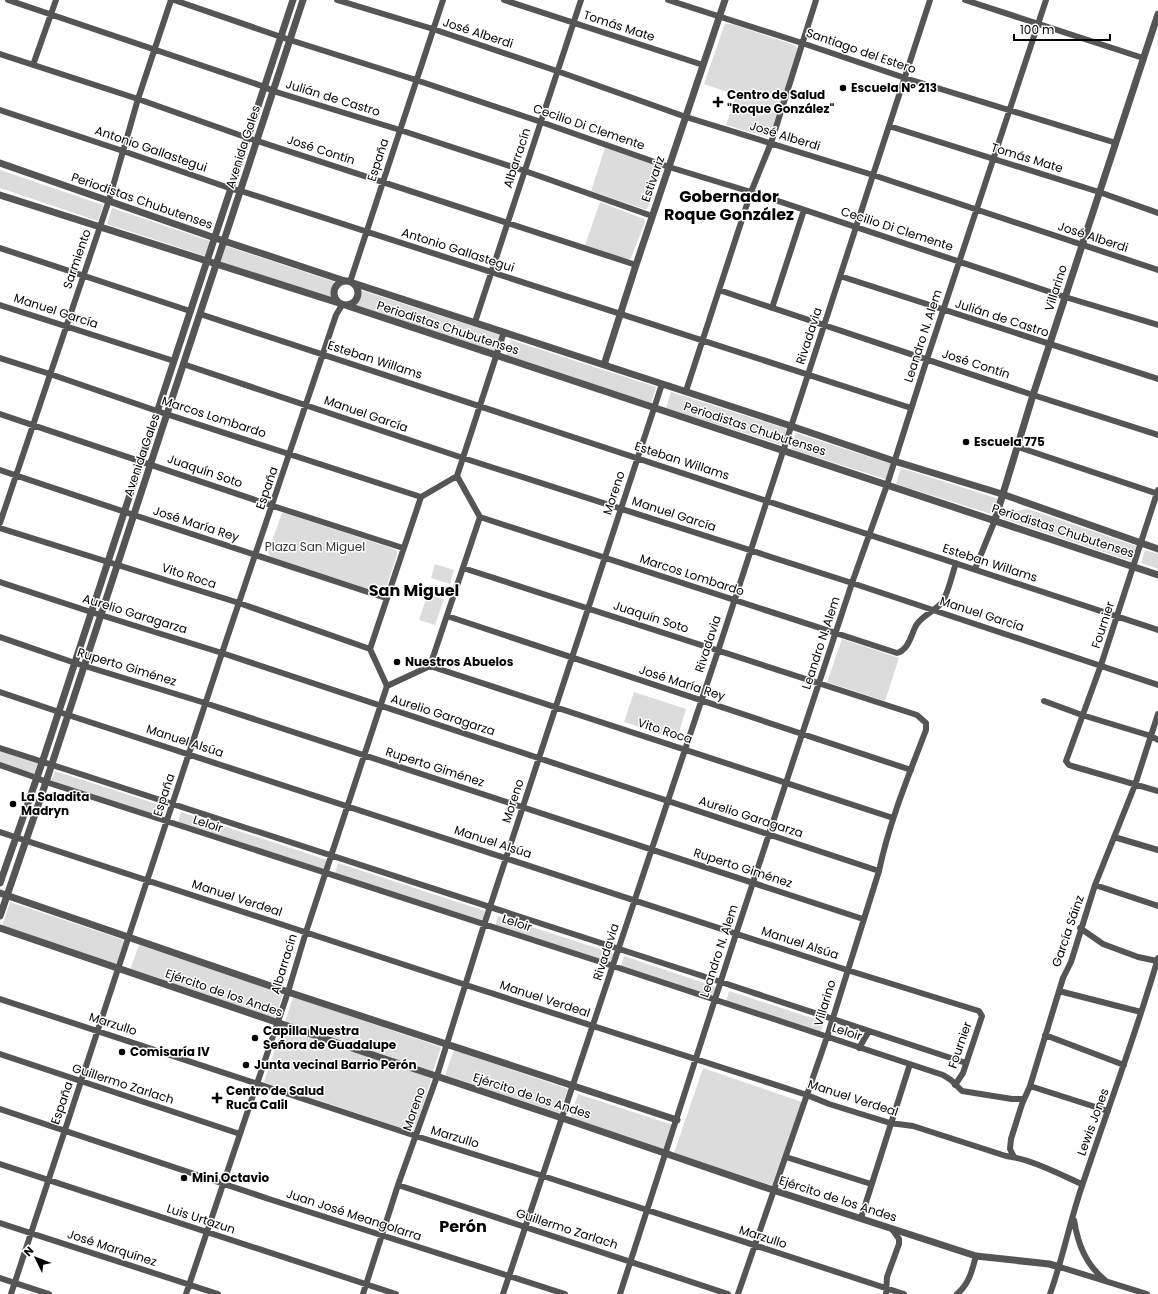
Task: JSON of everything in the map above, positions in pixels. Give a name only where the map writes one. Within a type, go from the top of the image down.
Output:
[{"type":"street","name":"Julián de Castro","points":[[8,0],[273,91],[400,130],[525,171],[652,216]]},
{"type":"street","points":[[33,65],[56,0]]},
{"type":"street","name":"Cecilio Di Clemente","points":[[172,0],[1065,297],[1158,325]]},
{"type":"street","name":"Sarmiento","points":[[0,523],[109,200],[138,99],[172,0]]},
{"type":"street","name":"Avenida Gales","points":[[0,884],[59,712],[140,461],[294,0]]},
{"type":"street","name":"Avenida Gales","points":[[0,916],[3,895],[46,782],[303,0]]},
{"type":"street","name":"José Alberdi","points":[[337,0],[433,29],[557,70],[686,117],[873,176],[1158,270]]},
{"type":"street","name":"España","points":[[349,282],[443,0]]},
{"type":"street","name":"Tomás Mate","points":[[504,0],[704,66]]},
{"type":"street","name":"Albarracín","points":[[475,322],[581,0]]},
{"type":"street","name":"Santiago del Estero","points":[[668,0],[804,43],[905,78],[1116,143]]},
{"type":"street","name":"Estivariz","points":[[604,365],[652,216],[704,66],[725,0]]},
{"type":"street","points":[[686,391],[751,192],[771,143],[804,43],[816,0]]},
{"type":"street","name":"Rivadavia","points":[[503,1294],[718,651],[930,0]]},
{"type":"street","points":[[965,0],[1143,58]]},
{"type":"street","name":"Leandro N. Alem","points":[[620,1294],[677,1120],[695,1058],[852,583],[887,485],[943,310],[1046,0]]},
{"type":"street","name":"Villarino","points":[[975,569],[995,520],[1018,447],[1032,395],[1158,14]]},
{"type":"street","name":"José Contín","points":[[0,54],[138,99],[257,141],[636,265]]},
{"type":"street","name":"Antonio Gallastegui","points":[[0,110],[124,150],[232,189],[911,408]]},
{"type":"street","name":"Tomás Mate","points":[[889,126],[1100,192],[1158,213]]},
{"type":"street","name":"Periodistas Chubutenses","points":[[0,163],[215,238],[686,391],[894,461],[1002,494],[1158,549]]},
{"type":"street","name":"Periodistas Chubutenses","points":[[0,195],[496,355],[1158,575]]},
{"type":"street","points":[[772,308],[804,210]]},
{"type":"street","points":[[0,248],[190,311]]},
{"type":"street","name":"Julián de Castro","points":[[840,276],[1158,379]]},
{"type":"street","points":[[349,282],[357,289],[357,297],[353,303],[343,305],[335,299],[334,291],[337,284],[349,282]]},
{"type":"street","name":"José Contín","points":[[719,290],[1032,395],[1158,435]]},
{"type":"street","name":"Manuel García","points":[[0,305],[174,361]]},
{"type":"street","name":"España","points":[[11,1294],[205,703],[336,316],[343,305]]},
{"type":"street","name":"Esteban Willams","points":[[200,314],[1158,630]]},
{"type":"street","points":[[458,476],[421,497],[386,598],[370,649],[387,686],[430,666],[480,517],[458,476],[504,332]]},
{"type":"street","name":"Marcos Lombardo","points":[[0,358],[421,497]]},
{"type":"street","name":"Manuel García","points":[[183,364],[463,458],[852,583],[1158,685]]},
{"type":"street","name":"Moreno","points":[[363,1294],[447,1043],[484,924],[662,384]]},
{"type":"street","name":"Juaquín Soto","points":[[0,414],[272,506],[403,548]]},
{"type":"street","points":[[1018,447],[1158,492]]},
{"type":"street","name":"José María Rey","points":[[0,470],[386,598]]},
{"type":"street","name":"Fournier","points":[[1135,785],[1069,765],[1066,761],[1101,665],[1158,492]]},
{"type":"street","name":"Marcos Lombardo","points":[[480,517],[897,653],[902,652],[906,647],[920,620],[934,610]]},
{"type":"street","name":"Vito Roca","points":[[0,528],[239,603],[370,649]]},
{"type":"street","points":[[934,610],[945,596],[956,563]]},
{"type":"street","name":"Juaquín Soto","points":[[463,568],[917,715],[922,719]]},
{"type":"street","name":"Aurelio Garagarza","points":[[0,582],[222,653],[380,707],[879,871]]},
{"type":"street","name":"José María Rey","points":[[447,616],[911,770]]},
{"type":"street","name":"Ruperto Giménez","points":[[0,637],[75,663],[84,664],[205,703],[864,919]]},
{"type":"street","name":"Vito Roca","points":[[430,666],[893,818]]},
{"type":"street","name":"Albarracín","points":[[186,1294],[288,992],[306,932],[387,686]]},
{"type":"street","name":"Manuel Alsúa","points":[[0,692],[736,934],[979,1011]]},
{"type":"street","points":[[1044,701],[1082,715],[1151,736],[1158,740]]},
{"type":"street","name":"García Sáinz","points":[[1014,1157],[1010,1146],[1063,978],[1071,962],[1080,928],[1095,884],[1135,785],[1158,714]]},
{"type":"street","name":"Villarino","points":[[738,1294],[827,1038],[879,871],[893,818],[926,730],[926,723],[922,719]]},
{"type":"street","name":"Leloir","points":[[0,748],[51,766],[618,948],[966,1064]]},
{"type":"street","name":"Leloir","points":[[0,765],[166,822],[613,966],[827,1038],[943,1075],[951,1080],[962,1091],[968,1093],[1012,1099],[1024,1099]]},
{"type":"street","points":[[1135,785],[1158,791]]},
{"type":"street","name":"Manuel Verdeal","points":[[0,832],[593,1026],[807,1094],[829,1104],[890,1123],[913,1126],[1006,1156],[1028,1161],[1082,1184]]},
{"type":"street","points":[[1114,837],[1158,850]]},
{"type":"street","points":[[1095,884],[1158,906]]},
{"type":"street","name":"Ejército de los Andes","points":[[3,895],[128,936],[288,992],[447,1043],[677,1120]]},
{"type":"street","name":"Ejército de los Andes","points":[[0,928],[277,1023],[666,1152],[773,1190],[976,1256],[1048,1264],[1060,1267]]},
{"type":"street","points":[[1080,928],[1103,944],[1138,957],[1158,960]]},
{"type":"street","name":"Lewis Jones","points":[[1050,1294],[1060,1267],[1082,1184],[1124,1065],[1158,960]]},
{"type":"street","points":[[1059,991],[1141,1012]]},
{"type":"street","name":"Marzullo","points":[[0,999],[98,1030],[416,1136],[648,1210],[886,1291],[904,1294]]},
{"type":"street","name":"Fournier","points":[[955,1085],[963,1073],[982,1016],[979,1011]]},
{"type":"street","points":[[859,1048],[869,1031]]},
{"type":"street","points":[[1045,1035],[1124,1065]]},
{"type":"street","name":"Guillermo Zarlach","points":[[0,1054],[240,1134]]},
{"type":"street","points":[[861,1218],[910,1064]]},
{"type":"street","points":[[1030,1086],[1108,1112]]},
{"type":"street","name":"Juan José Meangolarra","points":[[0,1109],[382,1236],[565,1294]]},
{"type":"street","name":"Ejército de los Andes","points":[[786,1156],[871,1184]]},
{"type":"street","name":"Luis Urtazun","points":[[0,1164],[396,1294]]},
{"type":"street","name":"Guillermo Zarlach","points":[[398,1186],[728,1294]]},
{"type":"street","points":[[1073,1216],[1076,1235],[1081,1251],[1095,1272],[1109,1283]]},
{"type":"street","name":"José Marquínez","points":[[0,1222],[218,1294]]},
{"type":"street","points":[[886,1291],[887,1277],[899,1244],[899,1239],[892,1229]]},
{"type":"street","points":[[957,1294],[964,1289],[968,1282],[976,1256]]},
{"type":"street","points":[[1060,1267],[1147,1294]]},
{"type":"street","points":[[0,1278],[49,1294]]},
{"type":"green space","points":[[725,24],[731,24],[794,45],[797,48],[798,51],[770,135],[767,137],[726,125],[736,95],[704,84]]},
{"type":"green space","points":[[605,148],[660,167],[661,171],[647,209],[591,191]]},
{"type":"green space","points":[[0,170],[103,205],[98,221],[0,188]]},
{"type":"green space","points":[[600,202],[644,219],[645,222],[631,258],[628,260],[585,245]]},
{"type":"green space","points":[[112,208],[210,241],[205,256],[107,224]]},
{"type":"green space","points":[[226,246],[335,282],[331,289],[331,298],[221,262]]},
{"type":"green space","points":[[360,290],[500,335],[495,351],[355,306],[360,298]]},
{"type":"green space","points":[[511,340],[656,387],[651,403],[506,356]]},
{"type":"green space","points":[[671,392],[787,429],[782,445],[666,408]]},
{"type":"green space","points":[[796,433],[894,465],[888,480],[791,449]]},
{"type":"green space","points":[[901,468],[999,499],[994,515],[896,484]]},
{"type":"green space","points":[[1028,509],[1136,546],[1131,561],[1002,518],[1016,511]]},
{"type":"green space","name":"Plaza San Miguel","points":[[282,513],[397,551],[386,588],[383,592],[378,592],[271,557],[268,552]]},
{"type":"green space","points":[[1145,550],[1158,554],[1158,569],[1141,563]]},
{"type":"green space","points":[[435,564],[454,570],[450,584],[431,578]]},
{"type":"green space","points":[[428,593],[444,599],[435,625],[419,620]]},
{"type":"green space","points":[[842,639],[899,658],[885,701],[827,682]]},
{"type":"green space","points":[[634,692],[686,709],[677,739],[624,722]]},
{"type":"green space","points":[[0,751],[39,764],[35,774],[0,763]]},
{"type":"green space","points":[[55,771],[166,807],[163,818],[51,781]]},
{"type":"green space","points":[[181,812],[327,860],[324,870],[178,822]]},
{"type":"green space","points":[[338,863],[485,911],[482,921],[335,874]]},
{"type":"green space","points":[[10,902],[124,940],[116,965],[2,926]]},
{"type":"green space","points":[[498,916],[615,954],[611,964],[495,926]]},
{"type":"green space","points":[[139,945],[283,993],[275,1018],[130,970]]},
{"type":"green space","points":[[624,956],[716,987],[713,997],[621,966]]},
{"type":"green space","points":[[729,991],[824,1022],[821,1032],[726,1001]]},
{"type":"green space","points":[[293,997],[441,1047],[433,1071],[285,1022]]},
{"type":"green space","points":[[282,1028],[432,1077],[414,1132],[264,1082]]},
{"type":"green space","points":[[454,1050],[568,1089],[559,1113],[445,1075]]},
{"type":"green space","points":[[703,1068],[802,1102],[774,1186],[674,1153]]},
{"type":"green space","points":[[578,1094],[673,1125],[665,1150],[570,1118]]},
{"type":"place","name":"Escuela N° 213","points":[[843,88]]},
{"type":"place","name":"Centro de Salud \"Roque González\"","points":[[718,102]]},
{"type":"place","name":"Escuela 775","points":[[966,442]]},
{"type":"place","name":"Nuestros Abuelos","points":[[397,662]]},
{"type":"place","name":"La Saladita Madryn","points":[[13,804]]},
{"type":"place","name":"Capilla Nuestra Señora de Guadalupe","points":[[255,1038]]},
{"type":"place","name":"Comisaría IV","points":[[122,1052]]},
{"type":"place","name":"Junta vecinal Barrio Perón","points":[[246,1065]]},
{"type":"place","name":"Centro de Salud Ruca Calil","points":[[217,1098]]},
{"type":"place","name":"Mini Octavio","points":[[184,1178]]},
{"type":"district","name":"Gobernador Roque González","points":[[729,205]]},
{"type":"district","name":"San Miguel","points":[[414,590]]},
{"type":"district","name":"Perón","points":[[463,1226]]}]
